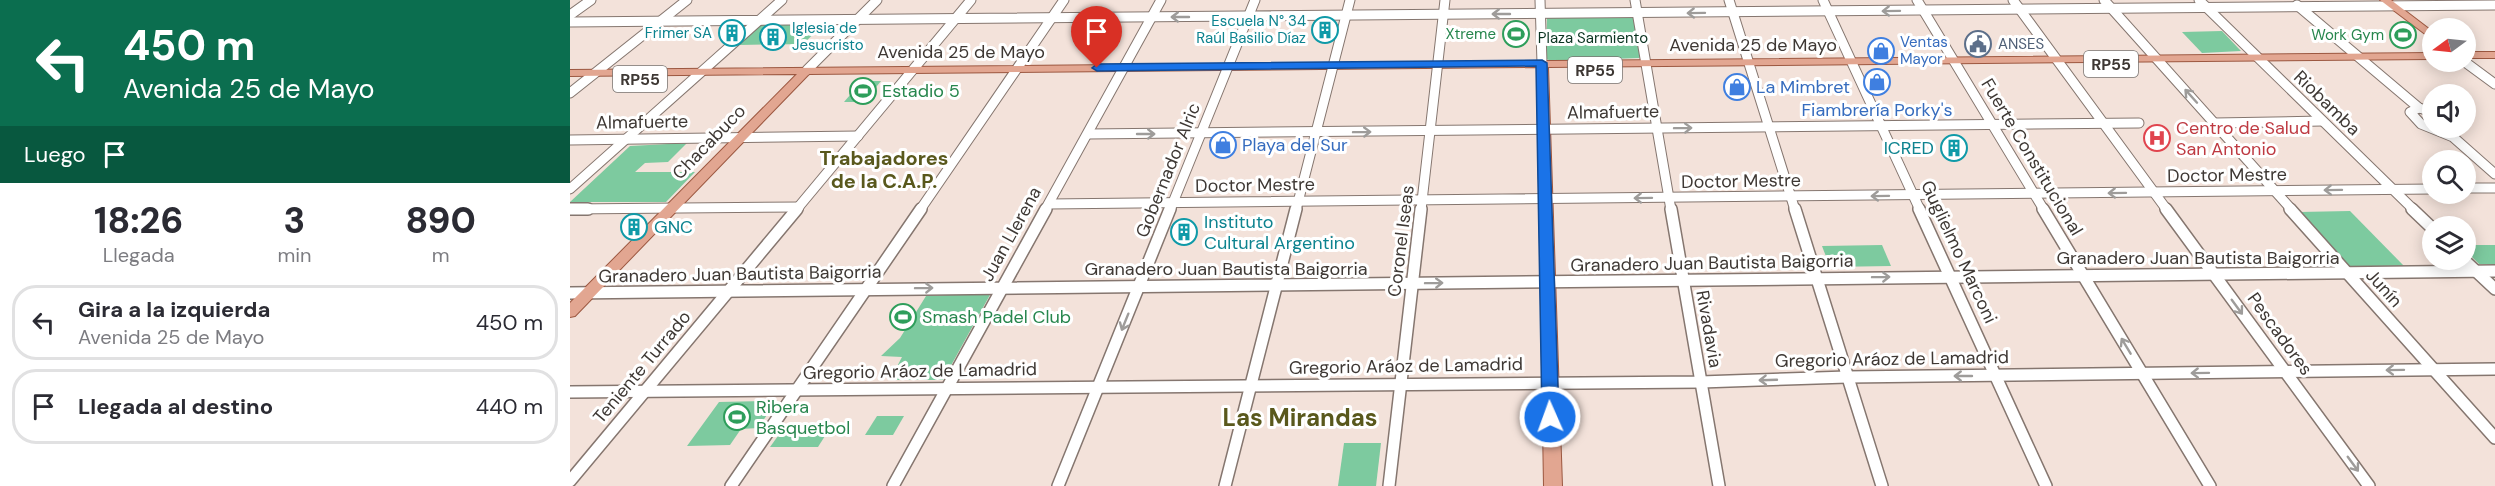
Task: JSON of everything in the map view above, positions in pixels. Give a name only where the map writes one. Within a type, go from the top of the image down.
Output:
[{"type":"main road","points":[[2389,3],[2422,28]]},
{"type":"main road","points":[[2476,55],[2495,55]]},
{"type":"main road","name":"Avenida 25 de Mayo","points":[[570,73],[591,76],[2361,59],[2422,56]]},
{"type":"main road","name":"Avenida 25 de Mayo","points":[[2361,59],[2422,61]]},
{"type":"main road","points":[[2476,61],[2495,61]]},
{"type":"main road","points":[[1542,67],[1553,486]]},
{"type":"main road","name":"Chacabuco","points":[[570,312],[803,74]]},
{"type":"main road","name":"Avenida 25 de Mayo","points":[[570,80],[591,76]]},
{"type":"street","points":[[570,15],[591,0]]},
{"type":"street","points":[[570,93],[687,0]]},
{"type":"street","points":[[570,189],[782,0]]},
{"type":"street","name":"Chacabuco","points":[[803,74],[877,0]]},
{"type":"street","name":"Teniente Turrado","points":[[570,481],[971,0]]},
{"type":"street","points":[[731,486],[1064,0]]},
{"type":"street","name":"Juan Llerena","points":[[893,486],[1161,0]]},
{"type":"street","name":"Gobernador Alric","points":[[1058,486],[1255,0]]},
{"type":"street","points":[[1225,486],[1350,0]]},
{"type":"street","name":"Coronel Iseas","points":[[1389,486],[1445,0]]},
{"type":"street","points":[[1540,0],[1542,67]]},
{"type":"street","name":"Rivadavia","points":[[1635,0],[1719,486]]},
{"type":"street","points":[[1729,0],[1882,486]]},
{"type":"street","name":"Guglielmo Marconi","points":[[1823,0],[2046,486]]},
{"type":"street","name":"Fuerte Constitucional","points":[[1917,0],[2210,486]]},
{"type":"street","name":"Pescadores","points":[[2013,0],[2369,486]]},
{"type":"street","name":"Junín","points":[[2104,0],[2495,438]]},
{"type":"street","name":"Riobamba","points":[[2199,0],[2422,219]]},
{"type":"street","points":[[2291,0],[2422,109]]},
{"type":"street","points":[[2478,0],[2495,12]]},
{"type":"street","points":[[570,22],[2020,10],[2300,7],[2389,3],[2495,5]]},
{"type":"street","points":[[2476,69],[2495,84]]},
{"type":"street","points":[[2419,108],[2410,112],[2414,119],[2422,124]]},
{"type":"street","points":[[2215,123],[2322,121]]},
{"type":"street","name":"Almafuerte","points":[[1088,134],[2139,123]]},
{"type":"street","name":"Almafuerte","points":[[570,140],[858,136]]},
{"type":"street","points":[[2457,138],[2495,174]]},
{"type":"street","points":[[2476,188],[2495,188]]},
{"type":"street","name":"Doctor Mestre","points":[[1049,204],[2422,189]]},
{"type":"street","points":[[570,209],[799,207]]},
{"type":"street","points":[[2476,271],[2495,289]]},
{"type":"street","name":"Granadero Juan Bautista Baigorria","points":[[570,293],[2495,271]]},
{"type":"street","name":"Gregorio Aráoz de Lamadrid","points":[[570,392],[1701,382],[1847,377],[2495,369]]},
{"type":"green space","name":"Plaza Sarmiento","points":[[1631,15],[1641,56],[1639,58],[1552,61],[1546,59],[1547,17]]},
{"type":"green space","points":[[825,23],[803,44],[739,45],[759,26],[766,24]]},
{"type":"green space","points":[[2222,31],[2241,51],[2202,53],[2182,32]]},
{"type":"green space","name":"Estadio 5","points":[[862,81],[881,81],[864,102],[844,102]]},
{"type":"green space","points":[[687,143],[668,162],[645,163],[635,172],[695,172],[666,202],[570,202],[630,146]]},
{"type":"green space","points":[[2350,211],[2404,266],[2348,266],[2299,212]]},
{"type":"green space","points":[[1882,245],[1891,266],[1830,267],[1822,246]]},
{"type":"green space","points":[[2476,245],[2495,245],[2495,264],[2479,264],[2476,261]]},
{"type":"green space","points":[[991,293],[943,380],[890,380],[902,357],[881,356],[900,338],[926,296]]},
{"type":"green space","name":"Ribera Basquetbol","points":[[770,401],[773,406],[758,428],[741,429],[730,445],[687,446],[719,402]]},
{"type":"green space","points":[[877,416],[904,416],[893,435],[865,435]]},
{"type":"green space","points":[[830,428],[818,447],[770,447],[783,429]]},
{"type":"green space","points":[[1344,443],[1381,443],[1376,486],[1338,486]]},
{"type":"place","name":"Escuela N° 34 Raúl Basilio Díaz","points":[[1325,30]]},
{"type":"place","name":"Frimer SA","points":[[732,33]]},
{"type":"place","name":"Xtreme","points":[[1516,34]]},
{"type":"place","name":"Work Gym","points":[[2403,35]]},
{"type":"place","name":"Iglesia de Jesucristo","points":[[773,37]]},
{"type":"place","name":"ANSES","points":[[1978,44]]},
{"type":"place","name":"Ventas Mayor","points":[[1881,51]]},
{"type":"place","name":"Fiambrería Porky's","points":[[1877,82]]},
{"type":"place","name":"La Mimbret","points":[[1737,87]]},
{"type":"place","name":"Estadio 5","points":[[863,91]]},
{"type":"place","name":"Centro de Salud San Antonio","points":[[2157,138]]},
{"type":"place","name":"Playa del Sur","points":[[1223,145]]},
{"type":"place","name":"ICRED","points":[[1954,148]]},
{"type":"place","name":"GNC","points":[[634,227]]},
{"type":"place","name":"Instituto Cultural Argentino","points":[[1184,232]]},
{"type":"place","name":"Smash Padel Club","points":[[903,317]]},
{"type":"place","name":"Ribera Basquetbol","points":[[737,417]]},
{"type":"district","name":"Trabajadores de la C.A.P.","points":[[884,170]]},
{"type":"district","name":"Las Mirandas","points":[[1300,417]]},
{"type":"route","points":[[1097,68],[1542,63],[1550,417]]}]
